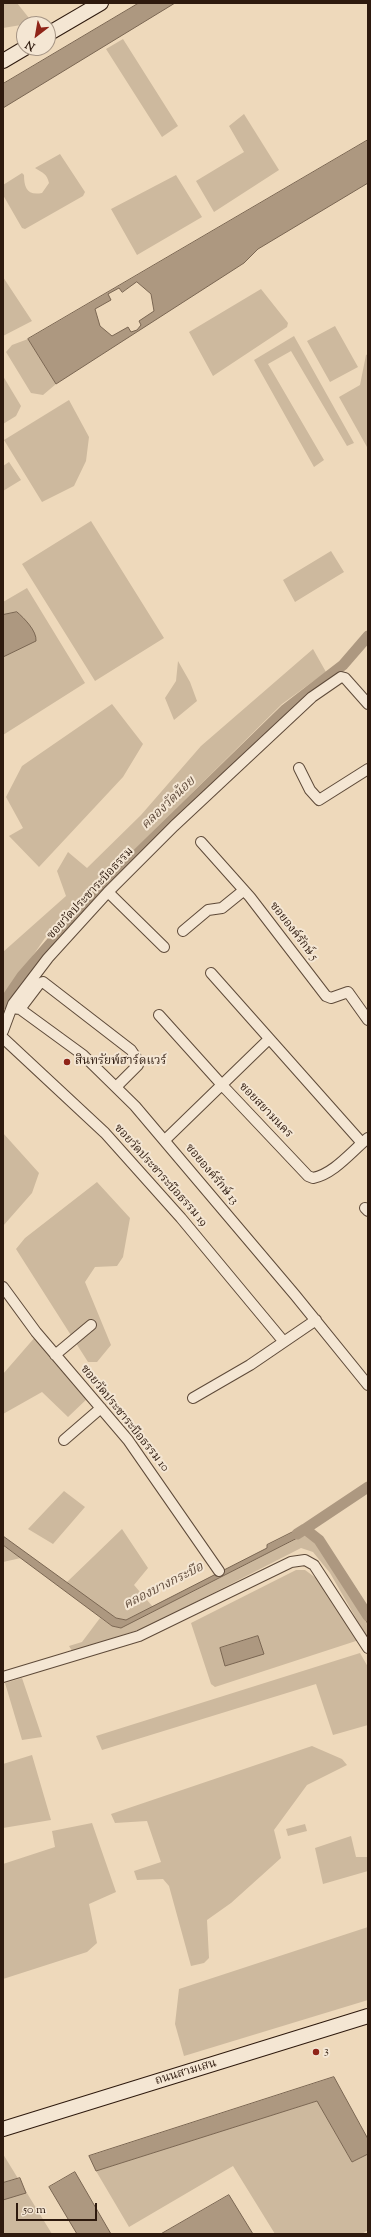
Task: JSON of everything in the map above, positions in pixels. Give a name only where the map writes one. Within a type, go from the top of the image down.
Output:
[{"type":"main road","points":[[56,29],[101,3]]},
{"type":"main road","points":[[3,61],[16,53]]},
{"type":"main road","name":"ถนนสามเสน","points":[[3,2129],[368,2016]]},
{"type":"street","name":"ซอยวัดประชาระบือธรรม","points":[[3,1031],[48,958],[108,892],[174,826],[300,708],[341,677],[345,678],[368,704]]},
{"type":"street","points":[[299,768],[310,790],[319,800],[368,769]]},
{"type":"street","name":"ซอยองค์รักษ์ 5","points":[[200,842],[243,891],[326,996],[331,998],[348,992],[368,1020]]},
{"type":"street","points":[[183,931],[208,910],[222,908],[243,891]]},
{"type":"street","points":[[108,892],[164,947]]},
{"type":"street","name":"ซอยสยามนคร","points":[[159,1015],[222,1085],[313,1178],[329,1171],[365,1140],[269,1039],[211,973]]},
{"type":"street","points":[[16,1008],[39,984],[43,982],[131,1050],[137,1059],[138,1065],[116,1087]]},
{"type":"street","name":"ซอยองค์รักษ์ 13","points":[[16,1008],[83,1055],[116,1087],[165,1140],[316,1320],[368,1385]]},
{"type":"street","name":"ซอยวัดประชาระบือธรรม 19","points":[[3,1038],[105,1133],[181,1218],[284,1342]]},
{"type":"street","points":[[165,1140],[269,1039]]},
{"type":"street","name":"ซอยวัดประชาระบือธรรม 10","points":[[3,1287],[55,1355],[101,1408],[140,1458],[219,1571]]},
{"type":"street","points":[[193,1398],[250,1365],[316,1320]]},
{"type":"street","points":[[55,1355],[91,1325]]},
{"type":"street","points":[[64,1440],[101,1408]]},
{"type":"street","points":[[3,1677],[139,1636],[291,1562],[305,1560],[314,1565],[368,1648]]},
{"type":"shaded area","points":[[3,3],[17,3],[27,16],[16,16],[16,26],[3,28]]},
{"type":"shaded area","points":[[139,3],[175,3],[3,108],[3,84],[50,56],[56,56],[56,52]]},
{"type":"shaded area","points":[[123,39],[178,126],[162,137],[106,49]]},
{"type":"shaded area","points":[[244,114],[279,170],[214,212],[196,181],[244,152],[229,126]]},
{"type":"shaded area","points":[[368,140],[368,183],[258,249],[244,263],[56,384],[28,339]],"holes":[[[137,282],[151,294],[154,311],[139,321],[141,325],[137,330],[131,332],[128,327],[112,336],[100,326],[95,309],[111,300],[108,294],[119,288],[122,292]]]},
{"type":"shaded area","points":[[60,154],[85,192],[83,196],[25,229],[22,228],[3,195],[3,185],[22,173],[24,175],[27,190],[37,194],[42,193],[49,183],[46,176],[35,168]]},
{"type":"shaded area","points":[[176,175],[202,217],[137,255],[111,209]]},
{"type":"shaded area","points":[[3,277],[32,321],[3,336]]},
{"type":"shaded area","points":[[261,289],[288,323],[287,327],[213,376],[189,332]]},
{"type":"shaded area","points":[[335,326],[358,367],[330,382],[307,341]]},
{"type":"shaded area","points":[[294,336],[354,443],[347,446],[291,351],[268,364],[324,460],[314,467],[254,360]]},
{"type":"shaded area","points":[[28,339],[56,384],[43,395],[31,393],[6,352],[12,345]]},
{"type":"shaded area","points":[[368,354],[367,447],[339,397],[360,385],[366,355]]},
{"type":"shaded area","points":[[3,376],[21,406],[16,416],[3,424]]},
{"type":"shaded area","points":[[69,400],[89,437],[86,461],[74,486],[42,502],[4,440]]},
{"type":"shaded area","points":[[9,462],[21,480],[3,491],[3,466]]},
{"type":"shaded area","points":[[91,521],[164,638],[95,681],[22,564]]},
{"type":"shaded area","points":[[331,551],[344,572],[295,602],[283,580]]},
{"type":"shaded area","points":[[27,588],[85,683],[3,735],[3,602]]},
{"type":"shaded area","points":[[17,612],[32,629],[36,637],[36,641],[3,657],[3,615]]},
{"type":"shaded area","points":[[313,649],[326,672],[282,704],[45,938],[3,999],[3,952],[66,896],[57,871],[68,852],[87,868],[141,815],[201,746]]},
{"type":"shaded area","points":[[178,661],[190,682],[197,701],[174,720],[165,698],[176,681]]},
{"type":"shaded area","points":[[112,704],[143,744],[123,777],[39,867],[9,836],[23,828],[6,797],[22,766]]},
{"type":"shaded area","points":[[3,1133],[39,1173],[32,1193],[3,1226]]},
{"type":"shaded area","points":[[97,1182],[130,1218],[123,1257],[117,1266],[95,1267],[85,1282],[111,1345],[97,1362],[88,1362],[16,1249],[25,1238]]},
{"type":"shaded area","points":[[36,1336],[89,1397],[68,1417],[42,1392],[3,1414],[3,1374]]},
{"type":"shaded area","points":[[64,1491],[85,1507],[53,1544],[28,1529]]},
{"type":"shaded area","points":[[309,1524],[311,1531],[121,1628],[112,1626],[3,1545],[3,1536],[116,1618],[126,1620],[267,1548],[267,1545]]},
{"type":"shaded area","points":[[122,1529],[148,1568],[134,1585],[153,1607],[126,1620],[116,1618],[66,1583]]},
{"type":"shaded area","points":[[306,1534],[317,1540],[348,1589],[368,1624],[368,1639],[330,1573],[313,1552],[301,1548],[145,1628],[72,1651],[69,1646],[82,1642],[100,1618],[112,1626],[121,1628]]},
{"type":"shaded area","points":[[3,1546],[21,1558],[3,1562]]},
{"type":"shaded area","points":[[296,1570],[305,1570],[316,1578],[359,1640],[215,1687],[211,1684],[191,1623]]},
{"type":"shaded area","points":[[354,1586],[368,1608],[368,1624],[348,1589]]},
{"type":"shaded area","points":[[258,1636],[264,1654],[225,1666],[220,1648]]},
{"type":"shaded area","points":[[360,1653],[368,1667],[368,1725],[333,1735],[316,1684],[102,1750],[96,1736]]},
{"type":"shaded area","points":[[22,1678],[42,1737],[22,1740],[5,1683]]},
{"type":"shaded area","points":[[312,1746],[342,1759],[347,1765],[307,1785],[274,1830],[281,1858],[231,1903],[207,1920],[209,1958],[204,1963],[191,1966],[169,1886],[163,1879],[137,1880],[134,1871],[161,1862],[147,1821],[115,1823],[111,1814]]},
{"type":"shaded area","points":[[32,1755],[51,1820],[3,1828],[3,1764]]},
{"type":"shaded area","points":[[92,1823],[116,1892],[89,1904],[97,1943],[87,1952],[3,1979],[3,1864],[55,1847],[52,1831]]},
{"type":"shaded area","points":[[305,1824],[307,1831],[288,1836],[286,1829]]},
{"type":"shaded area","points":[[351,1836],[356,1857],[368,1857],[368,1871],[323,1884],[315,1848]]},
{"type":"shaded area","points":[[368,1927],[368,2000],[184,2056],[175,2024],[179,1989]]},
{"type":"shaded area","points":[[334,2077],[368,2139],[368,2154],[352,2162],[317,2101],[96,2171],[89,2156]]},
{"type":"shaded area","points":[[317,2101],[352,2162],[368,2154],[368,2230],[362,2234],[275,2234],[233,2166],[129,2227],[96,2171]]},
{"type":"shaded area","points":[[3,2154],[52,2234],[3,2234]]},
{"type":"shaded area","points":[[75,2172],[111,2234],[77,2234],[49,2187]]},
{"type":"shaded area","points":[[20,2178],[26,2193],[3,2200],[3,2183]]},
{"type":"shaded area","points":[[229,2195],[253,2234],[161,2234]]},
{"type":"waterway","name":"คลองวัดน้อย","points":[[3,1004],[22,976],[77,913],[286,709],[343,665],[368,636]]},
{"type":"waterway","name":"คลองบางกระบือ","points":[[305,1529],[368,1487]]},
{"type":"waterway","name":"คลองบางกระบือ","points":[[297,1534],[305,1529],[319,1540],[368,1616]]},
{"type":"place","name":"สินทรัยพ์ฮาร์ดแวร์","points":[[67,1062]]},
{"type":"place","name":"3","points":[[316,2052]]}]
